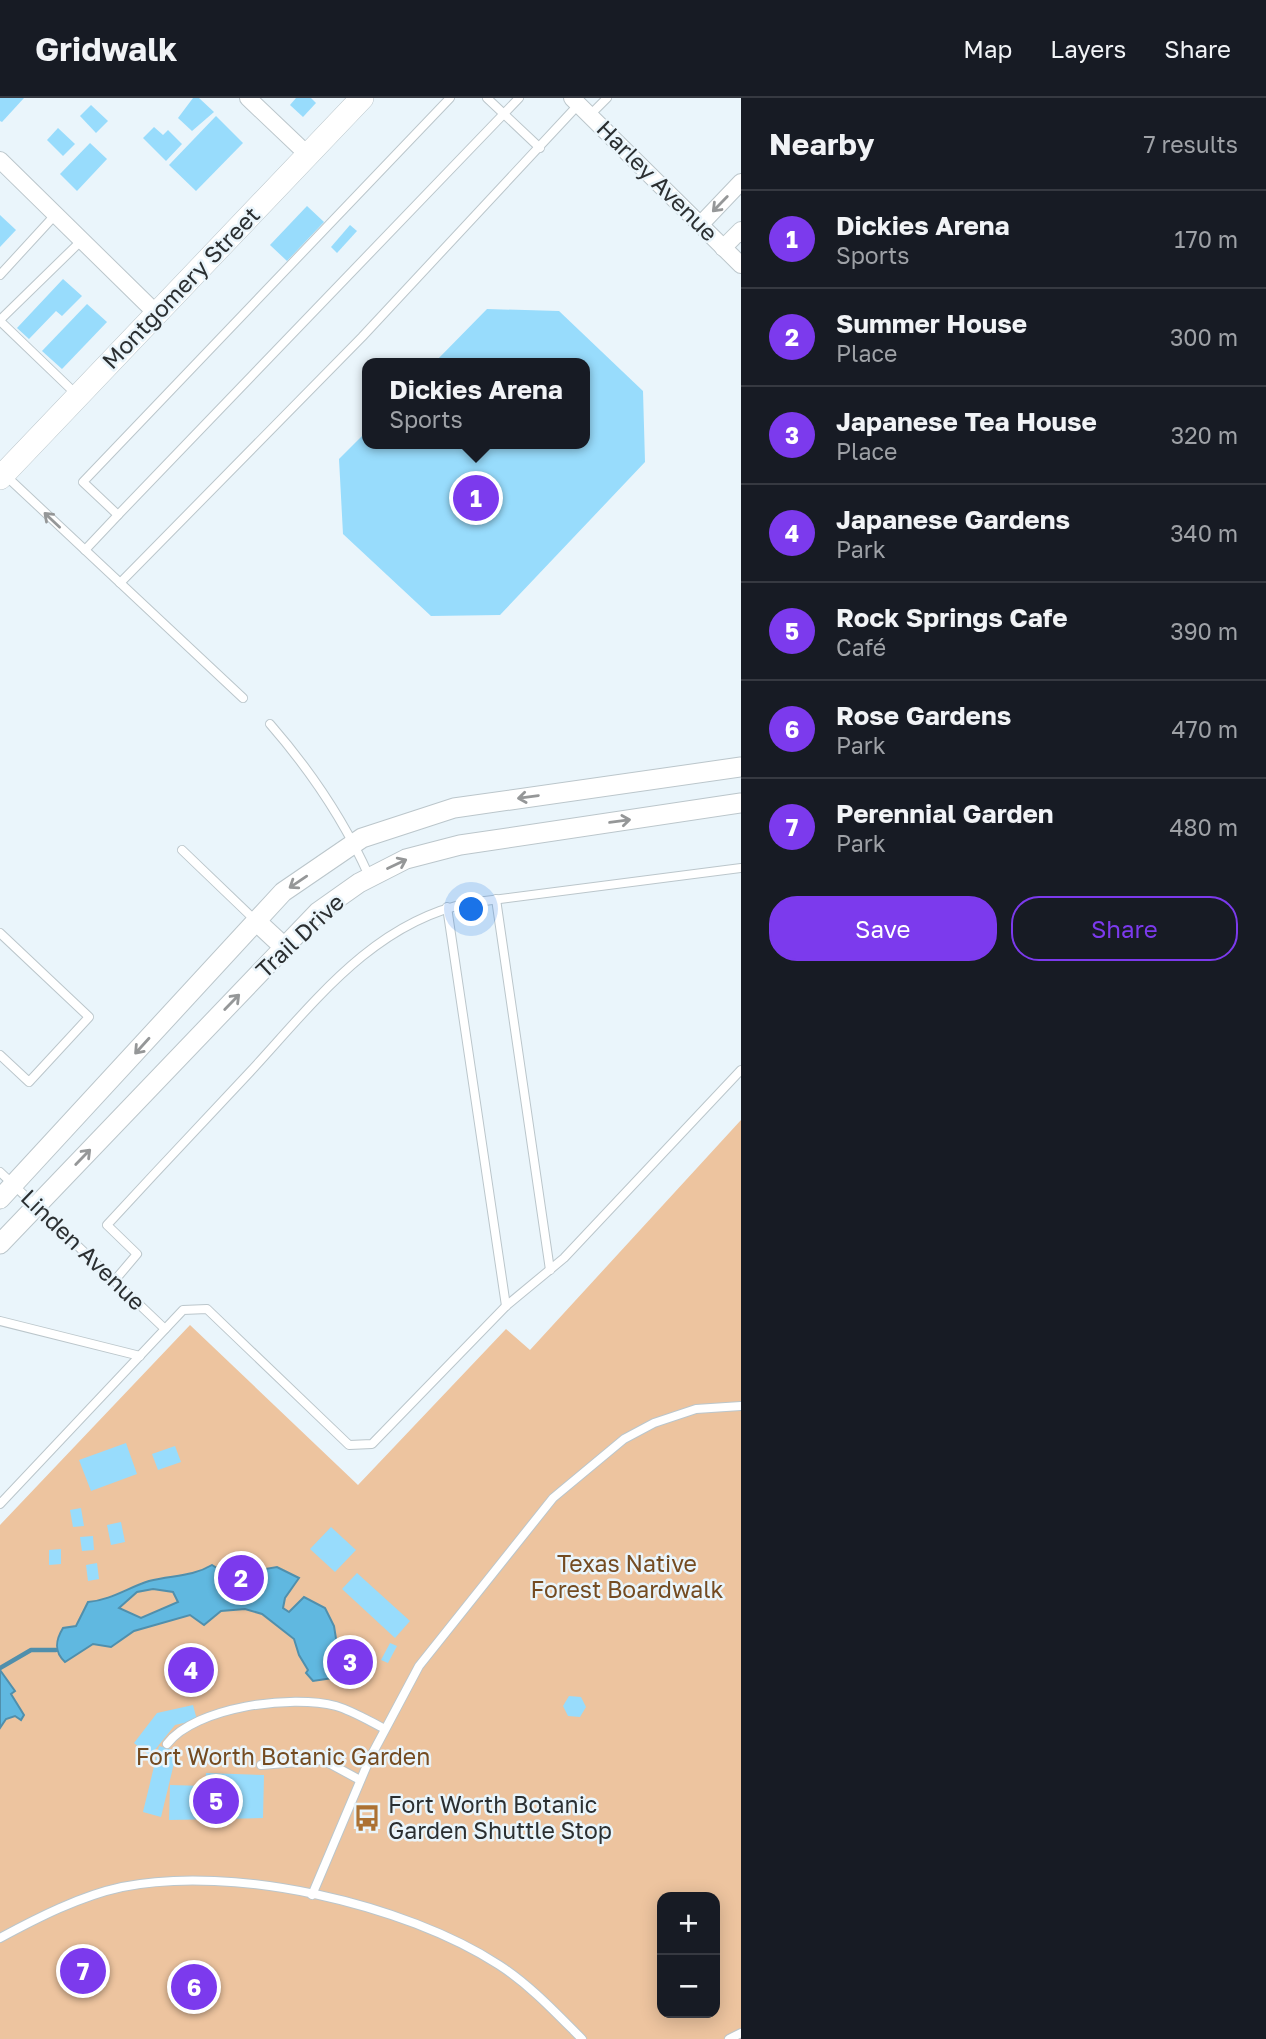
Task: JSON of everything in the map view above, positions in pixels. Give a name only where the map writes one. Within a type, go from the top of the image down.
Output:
[{"type":"main road","name":"Montgomery Street","points":[[1,475],[362,98]]},
{"type":"street","points":[[249,98],[308,155]]},
{"type":"street","name":"Harley Avenue","points":[[581,106],[741,265]]},
{"type":"street","points":[[0,160],[157,314]]},
{"type":"street","points":[[700,225],[741,182]]},
{"type":"street","points":[[723,248],[741,230]]},
{"type":"street","name":"Trail Drive","points":[[0,1199],[7,1178],[283,892],[354,843],[423,816],[454,808],[741,767]]},
{"type":"street","name":"Trail Drive","points":[[0,1244],[318,912],[369,878],[407,859],[460,845],[741,803]]},
{"type":"street","points":[[256,922],[284,947]]},
{"type":"lane","points":[[118,515],[83,482],[450,98]]},
{"type":"lane","points":[[487,98],[540,148]]},
{"type":"lane","points":[[85,550],[519,98]]},
{"type":"lane","points":[[120,583],[329,371],[581,106],[607,98]]},
{"type":"lane","points":[[0,275],[56,214]]},
{"type":"lane","points":[[78,396],[0,321],[82,240]]},
{"type":"lane","points":[[1,475],[243,698]]},
{"type":"lane","points":[[270,724],[307,766],[354,843],[369,878]]},
{"type":"lane","points":[[182,850],[256,922]]},
{"type":"lane","points":[[115,1280],[138,1254],[107,1225],[344,970],[393,932],[447,907],[741,868]]},
{"type":"lane","points":[[496,900],[550,1270]]},
{"type":"lane","points":[[447,907],[506,1306]]},
{"type":"lane","points":[[0,933],[89,1017],[29,1082],[0,1055]]},
{"type":"lane","points":[[0,1504],[183,1310],[207,1309],[349,1445],[372,1444],[506,1306],[550,1270],[741,1070]]},
{"type":"lane","name":"Linden Avenue","points":[[7,1178],[165,1329]]},
{"type":"lane","points":[[0,1321],[140,1356]]},
{"type":"lane","points":[[312,1895],[360,1780],[419,1666],[445,1630],[502,1565],[553,1498],[624,1439],[654,1423],[696,1409],[741,1406]]},
{"type":"lane","points":[[167,1744],[175,1733],[204,1719],[244,1707],[294,1703],[334,1706],[385,1729]]},
{"type":"lane","points":[[261,1765],[323,1760],[360,1780]]},
{"type":"lane","points":[[0,1938],[94,1896],[145,1883],[207,1881],[312,1895],[410,1922],[483,1955],[519,1979],[582,2039]]},
{"type":"lane","points":[[729,2039],[741,2034]]},
{"type":"green space","name":"Fort Worth Botanic Garden","points":[[741,1120],[741,2039],[0,2039],[0,1525],[190,1325],[358,1485],[506,1329],[530,1350]]},
{"type":"water","points":[[212,1565],[220,1570],[224,1581],[248,1591],[259,1581],[259,1570],[277,1567],[299,1578],[285,1598],[283,1608],[289,1612],[304,1597],[325,1608],[334,1626],[341,1670],[339,1677],[313,1681],[306,1673],[308,1670],[294,1639],[262,1614],[245,1609],[221,1611],[204,1625],[190,1615],[134,1631],[111,1647],[93,1644],[65,1662],[59,1654],[57,1642],[60,1633],[63,1628],[76,1626],[88,1602],[112,1596],[149,1581]],"holes":[[[153,1589],[173,1592],[178,1602],[141,1618],[119,1608],[137,1592]]]},
{"type":"water","points":[[0,1670],[15,1691],[11,1694],[24,1715],[21,1720],[15,1716],[6,1719],[0,1728]]},
{"type":"building","points":[[0,98],[24,98],[2,122],[0,121]]},
{"type":"building","points":[[193,98],[199,98],[214,112],[192,131],[178,118]]},
{"type":"building","points":[[296,98],[311,98],[316,103],[303,117],[290,105]]},
{"type":"building","points":[[91,105],[108,121],[96,133],[80,116]]},
{"type":"building","points":[[216,116],[243,143],[196,191],[169,165]]},
{"type":"building","points":[[154,127],[163,135],[168,130],[182,144],[166,161],[143,138]]},
{"type":"building","points":[[58,128],[75,144],[63,156],[47,140]]},
{"type":"building","points":[[90,143],[107,159],[77,191],[60,174]]},
{"type":"building","points":[[307,206],[324,222],[287,261],[270,245]]},
{"type":"building","points":[[0,215],[16,230],[0,247]]},
{"type":"building","points":[[350,225],[357,231],[337,253],[331,247]]},
{"type":"building","points":[[63,279],[82,296],[62,316],[56,311],[29,339],[17,328]]},
{"type":"building","points":[[87,304],[107,322],[62,369],[42,351]]},
{"type":"building","points":[[487,309],[559,311],[643,391],[645,462],[500,615],[431,616],[343,534],[339,459],[362,436],[362,449],[590,449],[590,358],[439,358]]},
{"type":"building","points":[[126,1443],[137,1474],[91,1491],[79,1460]]},
{"type":"building","points":[[175,1446],[181,1462],[158,1470],[152,1454]]},
{"type":"building","points":[[81,1508],[84,1526],[73,1527],[70,1510]]},
{"type":"building","points":[[121,1522],[125,1542],[111,1545],[107,1525]]},
{"type":"building","points":[[331,1527],[356,1550],[335,1572],[310,1549]]},
{"type":"building","points":[[93,1536],[94,1550],[82,1551],[80,1537]]},
{"type":"building","points":[[61,1549],[61,1564],[49,1565],[49,1550]]},
{"type":"building","points":[[97,1563],[99,1579],[88,1581],[86,1565]]},
{"type":"building","points":[[357,1573],[410,1621],[395,1638],[342,1589]]},
{"type":"building","points":[[390,1643],[397,1646],[388,1663],[381,1660]]},
{"type":"building","points":[[357,1651],[359,1672],[344,1673],[342,1652]]},
{"type":"building","points":[[569,1696],[581,1697],[586,1707],[580,1717],[568,1716],[563,1706]]},
{"type":"building","points":[[193,1705],[197,1720],[175,1725],[150,1756],[134,1743],[157,1713]]},
{"type":"building","points":[[159,1746],[177,1751],[161,1817],[143,1812]]},
{"type":"building","points":[[206,1773],[264,1775],[263,1818],[169,1820],[170,1785],[205,1786]]},
{"type":"waterway","points":[[0,1668],[31,1650],[56,1650]]},
{"type":"place","name":"Dickies Arena","points":[[476,498]]},
{"type":"place","name":"Summer House","points":[[241,1578]]},
{"type":"place","name":"Japanese Tea House","points":[[350,1662]]},
{"type":"place","name":"Japanese Gardens","points":[[191,1670]]},
{"type":"place","name":"Rock Springs Cafe","points":[[216,1801]]},
{"type":"place","name":"Fort Worth Botanic Garden Shuttle Stop","points":[[367,1818]]},
{"type":"place","name":"Perennial Garden","points":[[83,1971]]},
{"type":"place","name":"Rose Gardens","points":[[194,1987]]},
{"type":"park label","name":"Texas Native Forest Boardwalk","points":[[627,1577]]}]
